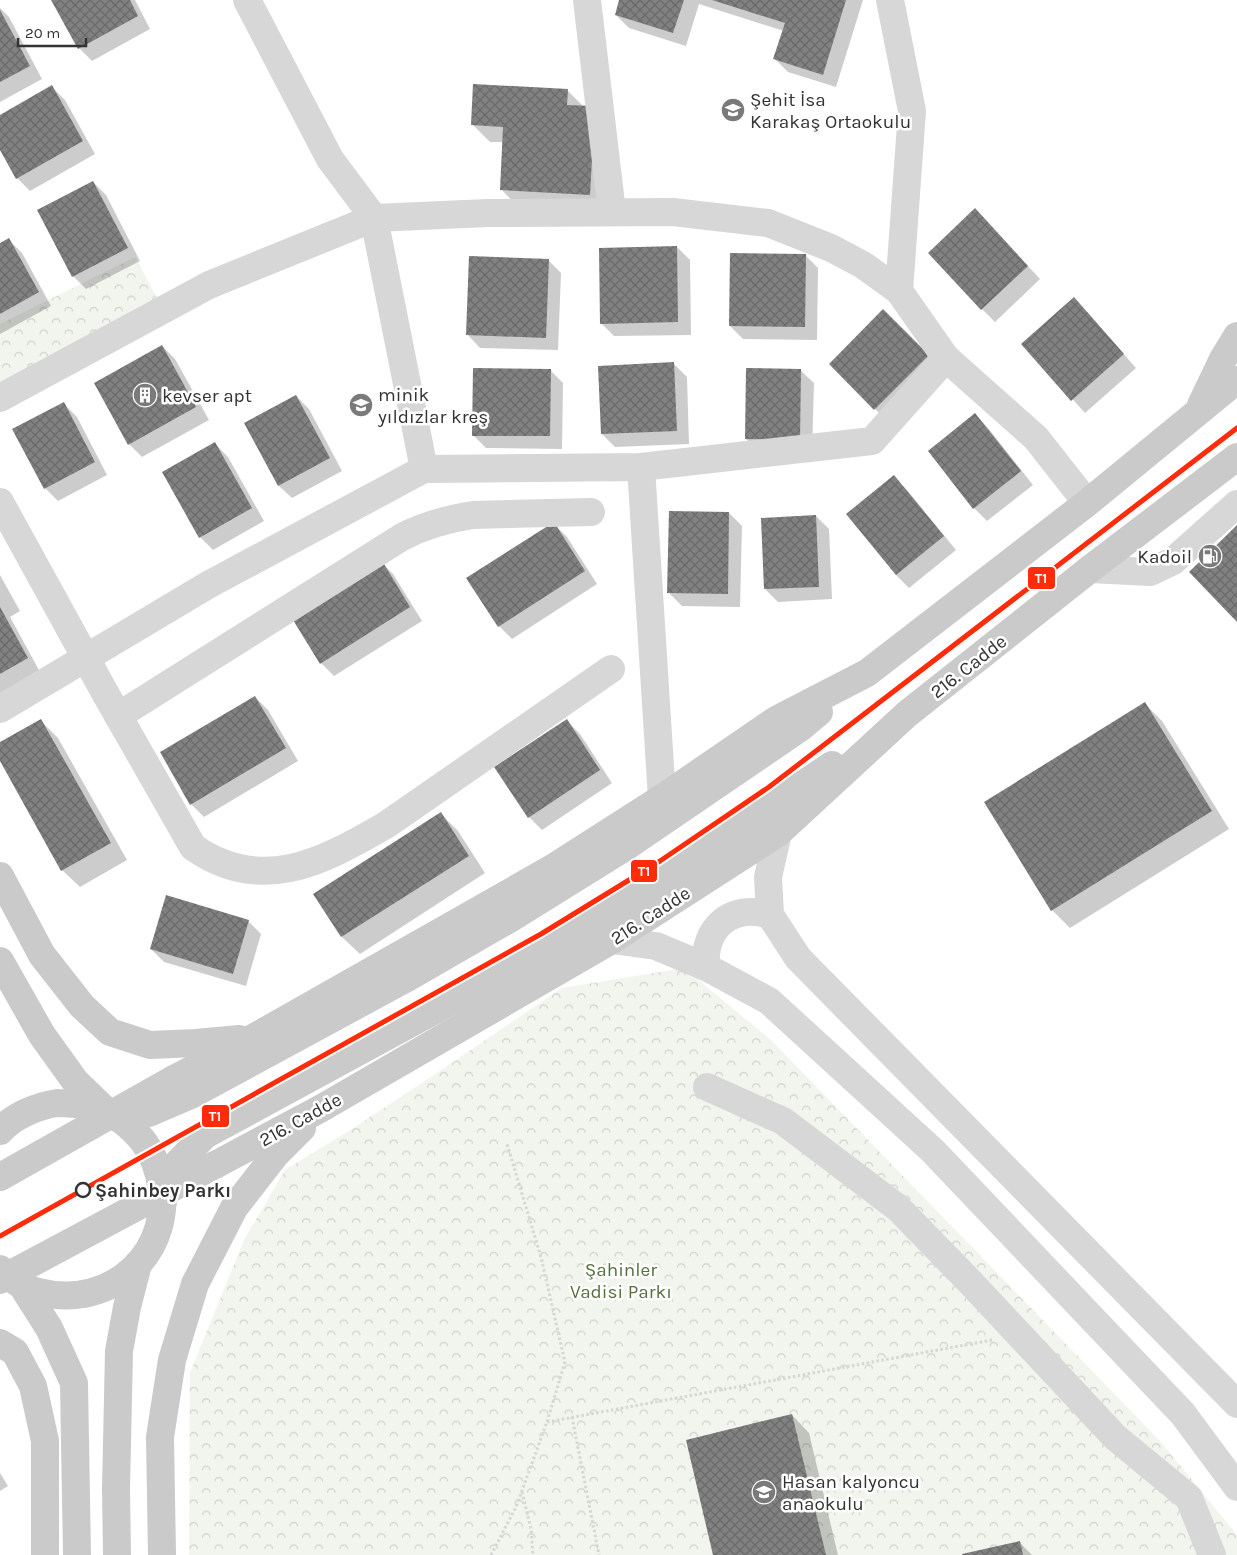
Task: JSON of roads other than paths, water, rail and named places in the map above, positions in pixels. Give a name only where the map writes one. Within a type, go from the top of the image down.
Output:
[{"type":"main road","points":[[1198,412],[1237,336]]},
{"type":"main road","points":[[0,1131],[5,1125],[30,1111],[57,1104],[85,1104],[113,1115],[149,1113],[191,1095],[405,980],[511,918],[630,844],[792,734],[867,673],[1087,503],[1237,380]]},
{"type":"main road","name":"216. Cadde","points":[[5,1275],[320,1109],[612,940],[778,833],[907,714],[1090,569],[1237,457]]},
{"type":"main road","points":[[0,1177],[174,1078],[253,1038],[552,869],[662,798],[776,720],[867,673]]},
{"type":"main road","points":[[5,1275],[37,1292],[64,1296],[92,1293],[117,1282],[138,1264],[151,1246],[160,1225],[169,1172],[205,1134],[437,1010],[569,936],[685,863],[907,714]]},
{"type":"main road","points":[[0,876],[42,954],[82,1006],[110,1032],[150,1045],[253,1038]]},
{"type":"main road","points":[[0,961],[42,1034],[75,1081],[140,1136],[150,1151],[160,1175],[163,1202]]},
{"type":"main road","points":[[162,1555],[160,1437],[172,1360],[195,1284],[234,1208],[276,1154],[320,1109]]},
{"type":"main road","points":[[117,1555],[116,1490],[119,1352],[127,1307],[138,1264]]},
{"type":"main road","points":[[5,1275],[49,1328],[74,1383],[77,1555]]},
{"type":"main road","points":[[0,1343],[15,1352],[33,1386],[45,1441],[45,1555]]},
{"type":"street","points":[[247,0],[330,159],[374,218],[424,469]]},
{"type":"street","points":[[587,0],[612,212]]},
{"type":"street","points":[[890,0],[912,111],[899,291]]},
{"type":"street","points":[[0,398],[209,285],[374,218],[488,213],[673,212],[768,224],[839,252],[863,265],[899,291],[946,358],[1036,438],[1087,503]]},
{"type":"street","points":[[0,709],[208,585],[424,469],[640,467],[872,441],[946,358]]},
{"type":"street","points":[[640,467],[662,798]]},
{"type":"street","points":[[0,502],[193,847],[222,864],[239,869],[255,872],[287,869],[332,854],[386,825],[610,669]]},
{"type":"street","points":[[1090,569],[1150,572],[1173,561],[1237,504]]},
{"type":"street","points":[[118,716],[402,537],[418,529],[453,518],[472,515],[592,512]]},
{"type":"street","points":[[778,833],[768,877],[770,915],[798,958],[1237,1404]]},
{"type":"street","points":[[706,968],[706,947],[710,937],[723,921],[732,916],[750,911],[770,915]]},
{"type":"street","points":[[612,940],[656,946],[706,968],[769,1001],[933,1151],[1183,1414],[1237,1487]]},
{"type":"street","points":[[707,1087],[783,1120],[898,1208],[1115,1437],[1189,1498],[1212,1555]]},
{"type":"place","name":"Şehit İsa Karakaş Ortaokulu","points":[[733,110]]},
{"type":"place","name":"kevser apt","points":[[145,395]]},
{"type":"place","name":"minik yıldızlar kreş","points":[[361,405]]},
{"type":"place","name":"Kadoil","points":[[1210,556]]},
{"type":"place","name":"Şahinbey Parkı","points":[[83,1190]]},
{"type":"place","name":"Hasan kalyoncu anaokulu","points":[[764,1492]]},
{"type":"park label","name":"Şahinler Vadisi Parkı","points":[[621,1280]]}]
